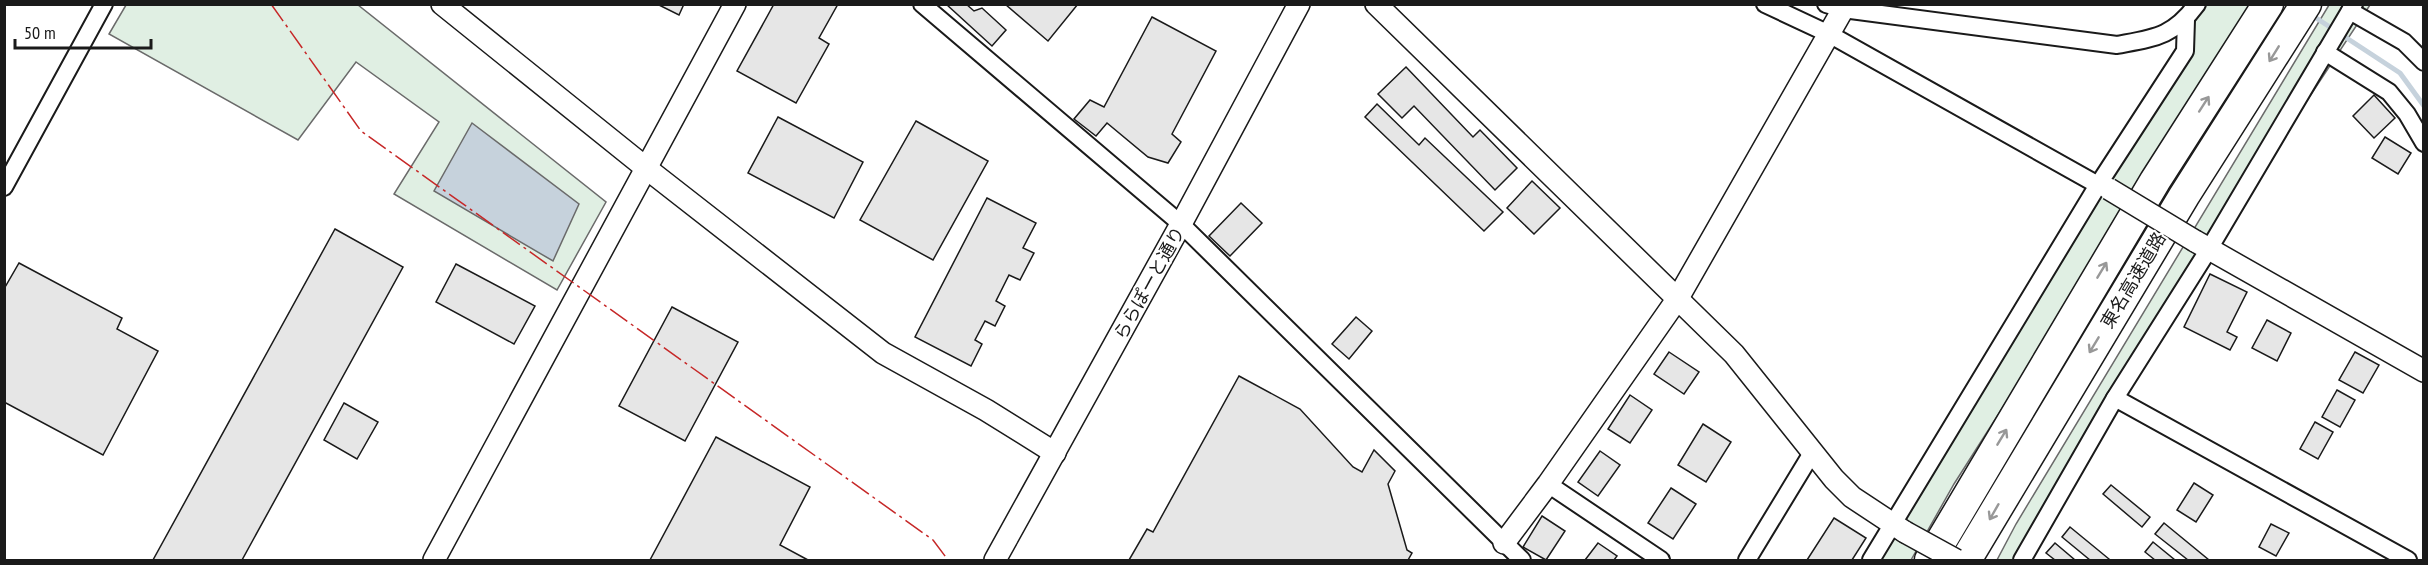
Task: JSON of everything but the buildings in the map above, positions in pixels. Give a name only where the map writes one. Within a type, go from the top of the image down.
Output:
[{"type":"highway","name":"東名高速道路","points":[[1930,561],[2155,181],[2268,4]]},
{"type":"highway","name":"東名高速道路","points":[[1966,561],[2184,196],[2306,4]]},
{"type":"street","points":[[4,187],[104,4]]},
{"type":"street","points":[[442,4],[646,168],[883,353],[986,410],[1055,453]]},
{"type":"street","points":[[434,561],[735,4]]},
{"type":"street","points":[[922,4],[1181,224],[1522,561]]},
{"type":"street","name":"ららぽーと通り","points":[[995,561],[1181,224],[1299,4]]},
{"type":"street","points":[[1376,4],[1734,354],[1812,453],[1852,497],[1956,561]]},
{"type":"street","points":[[1765,4],[1829,34],[2104,187],[2424,371]]},
{"type":"street","points":[[1504,543],[1678,298],[1829,34],[1838,6],[2117,45],[2160,37],[2186,20],[2198,4]]},
{"type":"street","points":[[2022,561],[2202,245],[2352,8],[2404,42],[2424,62]]},
{"type":"street","points":[[1871,561],[1899,528],[2185,51],[2186,20]]},
{"type":"street","points":[[2325,52],[2389,92],[2407,114],[2424,143]]},
{"type":"street","points":[[2115,398],[2408,561]]},
{"type":"street","points":[[1747,561],[1812,453]]},
{"type":"street","points":[[1548,484],[1661,561]]},
{"type":"green space","points":[[126,5],[358,5],[606,202],[557,290],[394,194],[439,122],[356,62],[298,140],[109,34]]},
{"type":"green space","points":[[2196,5],[2259,5],[1954,484],[1911,560],[1872,560],[1913,489],[2122,163],[2185,51]]},
{"type":"green space","points":[[2329,5],[2370,5],[2209,249],[2022,560],[1997,560],[2016,524]]},
{"type":"shaded area","points":[[472,123],[579,204],[553,261],[434,191]]},
{"type":"waterway","points":[[2310,14],[2400,73],[2424,106]]},
{"type":"power","points":[[271,4],[361,131],[933,540],[948,560]]}]
